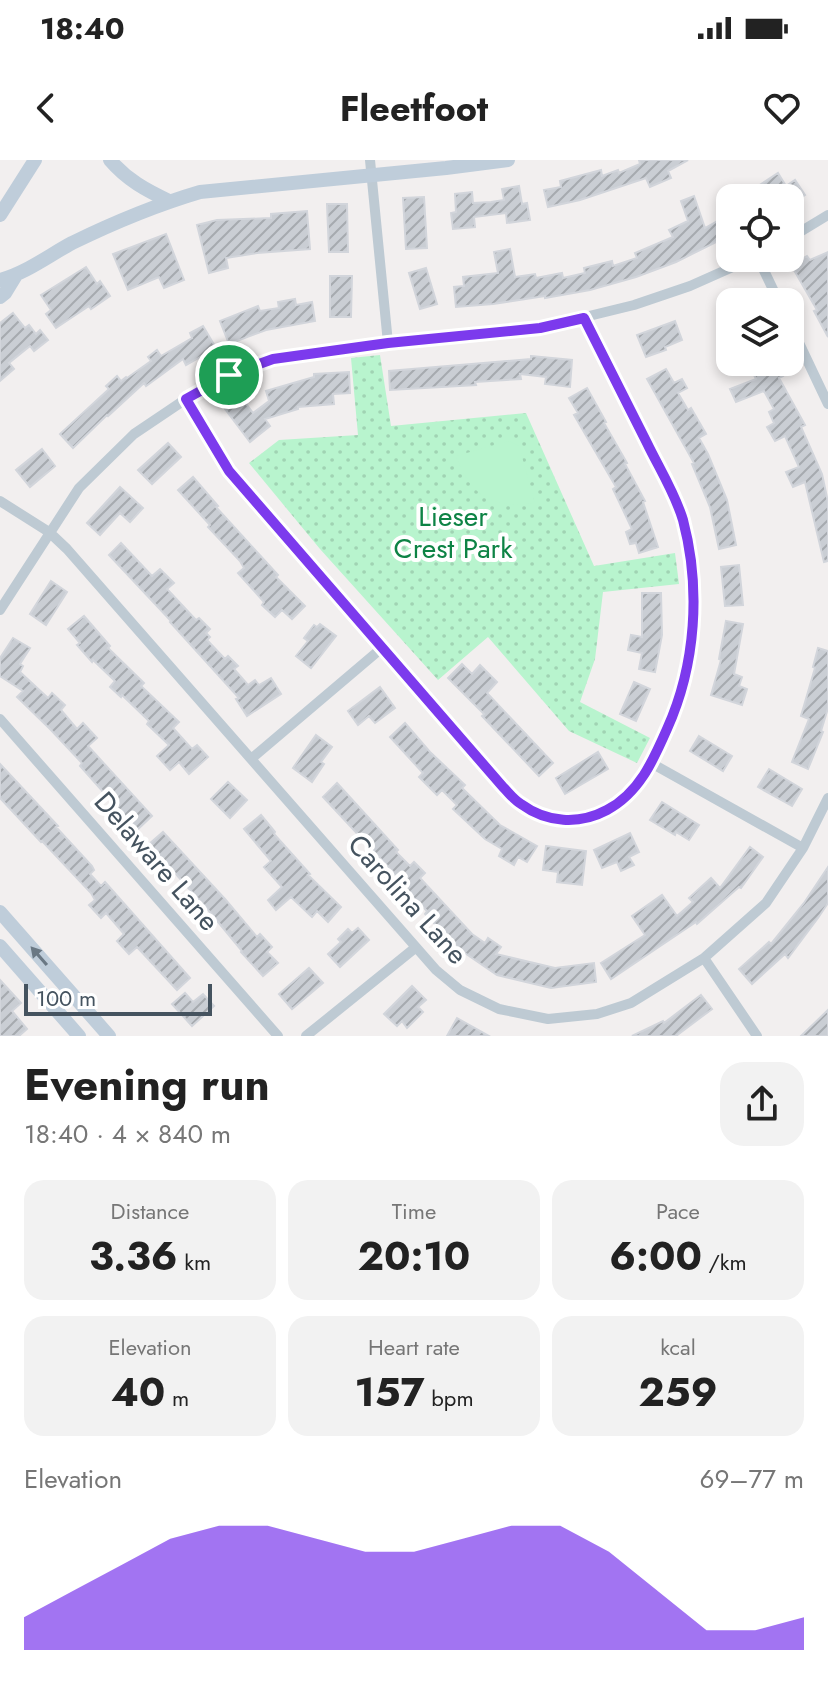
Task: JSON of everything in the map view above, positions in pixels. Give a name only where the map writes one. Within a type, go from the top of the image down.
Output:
[{"type":"street","points":[[0,215],[35,160]]},
{"type":"street","points":[[110,160],[122,174],[145,190],[169,201]]},
{"type":"street","points":[[0,280],[16,275],[87,236],[169,201],[200,192],[371,167],[508,160]]},
{"type":"street","points":[[371,167],[388,343]]},
{"type":"street","points":[[804,230],[828,215]]},
{"type":"street","points":[[0,610],[79,488],[134,434],[229,375],[273,359],[388,343],[540,328],[634,305],[723,272]]},
{"type":"street","points":[[0,297],[16,275]]},
{"type":"street","points":[[186,399],[229,471],[503,787],[520,804],[542,816],[569,822],[597,815],[616,805],[636,788],[651,763],[681,694],[693,628],[689,554],[682,519],[669,485],[584,318]]},
{"type":"street","points":[[804,353],[828,404]]},
{"type":"street","name":"Carolina Lane","points":[[0,501],[49,532],[67,549],[436,970],[460,990],[499,1009],[548,1019],[597,1014],[631,1003],[704,958],[766,903],[803,848],[828,798]]},
{"type":"street","points":[[251,759],[383,647]]},
{"type":"street","name":"Delaware Lane","points":[[0,719],[278,1036]]},
{"type":"street","points":[[651,763],[803,848]]},
{"type":"street","points":[[3,922],[109,1036]]},
{"type":"street","points":[[0,946],[79,1036]]},
{"type":"street","points":[[306,1036],[415,948]]},
{"type":"street","points":[[704,958],[757,1036]]},
{"type":"green space","name":"Lieser Crest Park","points":[[380,355],[391,426],[526,413],[594,566],[675,553],[679,584],[603,592],[595,659],[580,702],[650,738],[637,763],[569,731],[488,637],[438,680],[320,549],[249,463],[279,440],[358,435],[351,358]]},
{"type":"green space","points":[[509,441],[519,446],[535,503],[507,504],[485,497],[469,481],[456,456]]},
{"type":"building","points":[[639,160],[688,160],[668,171],[671,178],[650,187],[646,178],[548,207],[544,190],[561,187],[560,181],[601,170],[602,176],[618,170],[619,173],[640,164]]},
{"type":"building","points":[[778,173],[785,184],[761,184]]},
{"type":"building","points":[[519,186],[522,204],[527,203],[530,220],[507,223],[506,213],[474,217],[475,227],[453,229],[451,213],[456,212],[455,194],[472,192],[473,203],[491,202],[504,200],[502,189]]},
{"type":"building","points":[[694,196],[705,228],[716,222],[716,242],[676,262],[590,290],[456,307],[454,287],[464,286],[463,277],[498,273],[494,252],[510,249],[515,277],[535,274],[536,278],[562,273],[563,278],[585,273],[584,268],[612,261],[613,266],[637,258],[635,253],[673,237],[669,230],[688,221],[681,201]]},
{"type":"building","points":[[424,197],[427,248],[406,249],[403,198]]},
{"type":"building","points":[[327,204],[347,204],[348,252],[329,252]]},
{"type":"building","points":[[307,211],[310,249],[226,258],[228,268],[209,273],[197,225],[217,220],[271,218],[271,214]]},
{"type":"building","points":[[166,234],[184,280],[164,288],[159,277],[128,290],[113,254]]},
{"type":"building","points":[[828,252],[828,337],[795,272],[804,272],[804,258],[807,256],[810,260]]},
{"type":"building","points":[[86,267],[110,296],[56,328],[46,314],[51,310],[41,295]]},
{"type":"building","points":[[426,268],[437,304],[420,309],[409,273]]},
{"type":"building","points":[[330,276],[352,276],[351,317],[330,317]]},
{"type":"building","points":[[295,299],[296,305],[312,302],[315,321],[266,330],[229,344],[220,321],[258,306],[260,311],[279,308],[278,302]]},
{"type":"building","points":[[13,313],[25,328],[29,325],[36,334],[40,330],[48,340],[34,351],[30,346],[9,363],[14,369],[0,381],[0,323]]},
{"type":"building","points":[[675,321],[682,340],[646,357],[637,335]]},
{"type":"building","points":[[203,326],[216,348],[186,365],[183,359],[146,386],[144,383],[73,448],[60,434],[109,389],[106,386],[117,376],[121,381],[127,378],[151,361],[148,357],[157,350],[161,356],[192,338],[190,333]]},
{"type":"building","points":[[531,356],[572,360],[570,387],[545,384],[546,377],[520,374],[521,379],[475,382],[476,385],[390,390],[389,371],[531,359]]},
{"type":"building","points":[[666,369],[674,383],[682,379],[687,388],[678,393],[706,434],[699,438],[727,500],[736,545],[719,549],[710,507],[694,463],[647,379]]},
{"type":"building","points":[[349,372],[350,393],[333,394],[334,404],[298,407],[265,419],[270,426],[250,442],[225,409],[241,397],[253,413],[269,401],[266,391],[314,377],[314,374]]},
{"type":"building","points":[[754,376],[783,376],[779,378],[805,425],[801,427],[822,474],[828,502],[828,561],[824,562],[805,482],[793,487],[786,472],[799,467],[785,436],[775,441],[767,427],[774,423],[769,412],[774,409],[764,391],[736,402],[730,389],[756,379]]},
{"type":"building","points":[[587,388],[645,501],[658,547],[639,553],[636,543],[630,544],[626,532],[632,529],[613,489],[616,487],[574,415],[578,413],[569,398]]},
{"type":"building","points":[[168,443],[181,457],[152,484],[138,470]]},
{"type":"building","points":[[42,449],[55,466],[30,487],[16,470]]},
{"type":"building","points":[[193,477],[278,575],[276,577],[305,606],[292,619],[282,610],[275,617],[262,605],[264,602],[238,573],[244,568],[240,561],[178,490]]},
{"type":"building","points":[[120,487],[143,508],[130,522],[120,513],[100,535],[87,523]]},
{"type":"building","points":[[121,543],[152,576],[160,569],[174,583],[167,589],[196,620],[199,618],[210,629],[206,633],[210,637],[207,640],[225,659],[228,656],[238,666],[234,669],[248,685],[255,680],[259,685],[271,678],[281,694],[247,716],[236,699],[239,698],[109,555]]},
{"type":"building","points":[[739,565],[743,605],[725,606],[721,567]]},
{"type":"building","points":[[51,581],[67,592],[46,625],[30,614]]},
{"type":"building","points":[[642,593],[661,593],[662,635],[655,672],[639,669],[642,653],[628,650],[631,635],[642,637]]},
{"type":"building","points":[[84,616],[110,646],[108,648],[144,683],[141,686],[179,722],[173,728],[192,749],[197,745],[208,757],[189,774],[179,762],[170,770],[157,756],[169,745],[147,724],[149,721],[110,687],[115,681],[77,645],[80,643],[68,629]]},
{"type":"building","points":[[726,621],[743,624],[734,674],[742,677],[739,686],[747,689],[742,705],[711,695],[721,660]]},
{"type":"building","points":[[320,624],[336,636],[311,668],[296,656],[308,641],[304,638],[314,625],[317,627]]},
{"type":"building","points":[[13,638],[30,648],[20,664],[23,666],[20,672],[48,698],[52,693],[65,705],[61,710],[77,729],[83,723],[97,738],[88,746],[152,816],[137,830],[80,766],[82,763],[17,697],[23,691],[0,676],[0,658]]},
{"type":"building","points":[[818,648],[828,651],[828,708],[823,732],[808,769],[792,762],[809,719],[801,716]]},
{"type":"building","points":[[462,664],[472,674],[480,665],[497,682],[487,693],[553,763],[539,776],[448,678]]},
{"type":"building","points":[[634,682],[650,689],[636,721],[620,714]]},
{"type":"building","points":[[380,687],[395,708],[375,723],[369,716],[358,725],[348,711]]},
{"type":"building","points":[[405,723],[465,785],[462,788],[500,825],[537,846],[527,862],[518,857],[514,865],[499,856],[502,849],[485,839],[453,809],[457,805],[442,790],[437,795],[419,777],[423,773],[390,737]]},
{"type":"building","points":[[316,735],[332,747],[312,782],[293,768]]},
{"type":"building","points":[[699,736],[732,756],[723,771],[690,751]]},
{"type":"building","points":[[598,752],[608,769],[565,794],[556,778]]},
{"type":"building","points":[[0,764],[92,866],[94,870],[90,874],[101,886],[105,882],[190,978],[177,990],[137,947],[129,954],[117,941],[124,934],[106,913],[101,918],[89,905],[95,900],[91,893],[0,798]]},
{"type":"building","points":[[769,769],[802,789],[792,806],[758,787]]},
{"type":"building","points":[[228,782],[247,800],[230,818],[211,799]]},
{"type":"building","points":[[337,783],[398,850],[396,852],[410,866],[414,862],[425,873],[420,878],[472,934],[485,943],[488,938],[501,947],[496,954],[555,968],[594,963],[596,982],[551,988],[497,975],[459,949],[323,797]]},
{"type":"building","points":[[662,802],[699,825],[689,840],[650,820]]},
{"type":"building","points":[[261,815],[308,875],[341,907],[328,922],[317,911],[312,917],[291,897],[276,910],[268,900],[282,887],[264,867],[271,861],[244,829]]},
{"type":"building","points":[[163,832],[257,937],[260,934],[272,947],[267,952],[278,963],[263,976],[149,844]]},
{"type":"building","points":[[630,833],[639,852],[629,857],[634,865],[621,871],[617,862],[602,868],[594,850]]},
{"type":"building","points":[[546,846],[586,851],[582,885],[557,882],[558,872],[543,870]]},
{"type":"building","points":[[750,847],[763,857],[741,888],[697,924],[611,979],[601,963],[645,935],[632,916],[662,895],[677,916],[693,902],[689,898],[711,878],[720,888]]},
{"type":"building","points":[[828,867],[828,903],[788,958],[785,954],[752,984],[739,969],[769,942],[771,944]]},
{"type":"building","points":[[358,928],[369,940],[340,967],[328,954],[341,942],[338,939],[348,929],[352,933]]},
{"type":"building","points":[[309,968],[323,983],[292,1009],[279,994]]},
{"type":"building","points":[[0,980],[21,1003],[12,1011],[27,1029],[19,1036],[0,1036]]},
{"type":"building","points":[[412,986],[426,1000],[418,1007],[423,1012],[407,1028],[402,1021],[397,1026],[384,1014]]},
{"type":"building","points":[[185,993],[193,1002],[203,994],[214,1006],[192,1026],[172,1004]]},
{"type":"building","points":[[701,995],[712,1009],[676,1036],[632,1036],[664,1023]]},
{"type":"building","points":[[828,1010],[828,1036],[801,1036]]},
{"type":"building","points":[[457,1018],[489,1036],[447,1036]]},
{"type":"route","points":[[584,318],[669,485],[682,519],[689,554],[693,628],[681,694],[651,763],[636,788],[616,805],[597,815],[569,822],[542,816],[520,804],[503,787],[229,471],[186,399],[229,375],[273,359],[336,349],[540,328],[584,318]]}]
